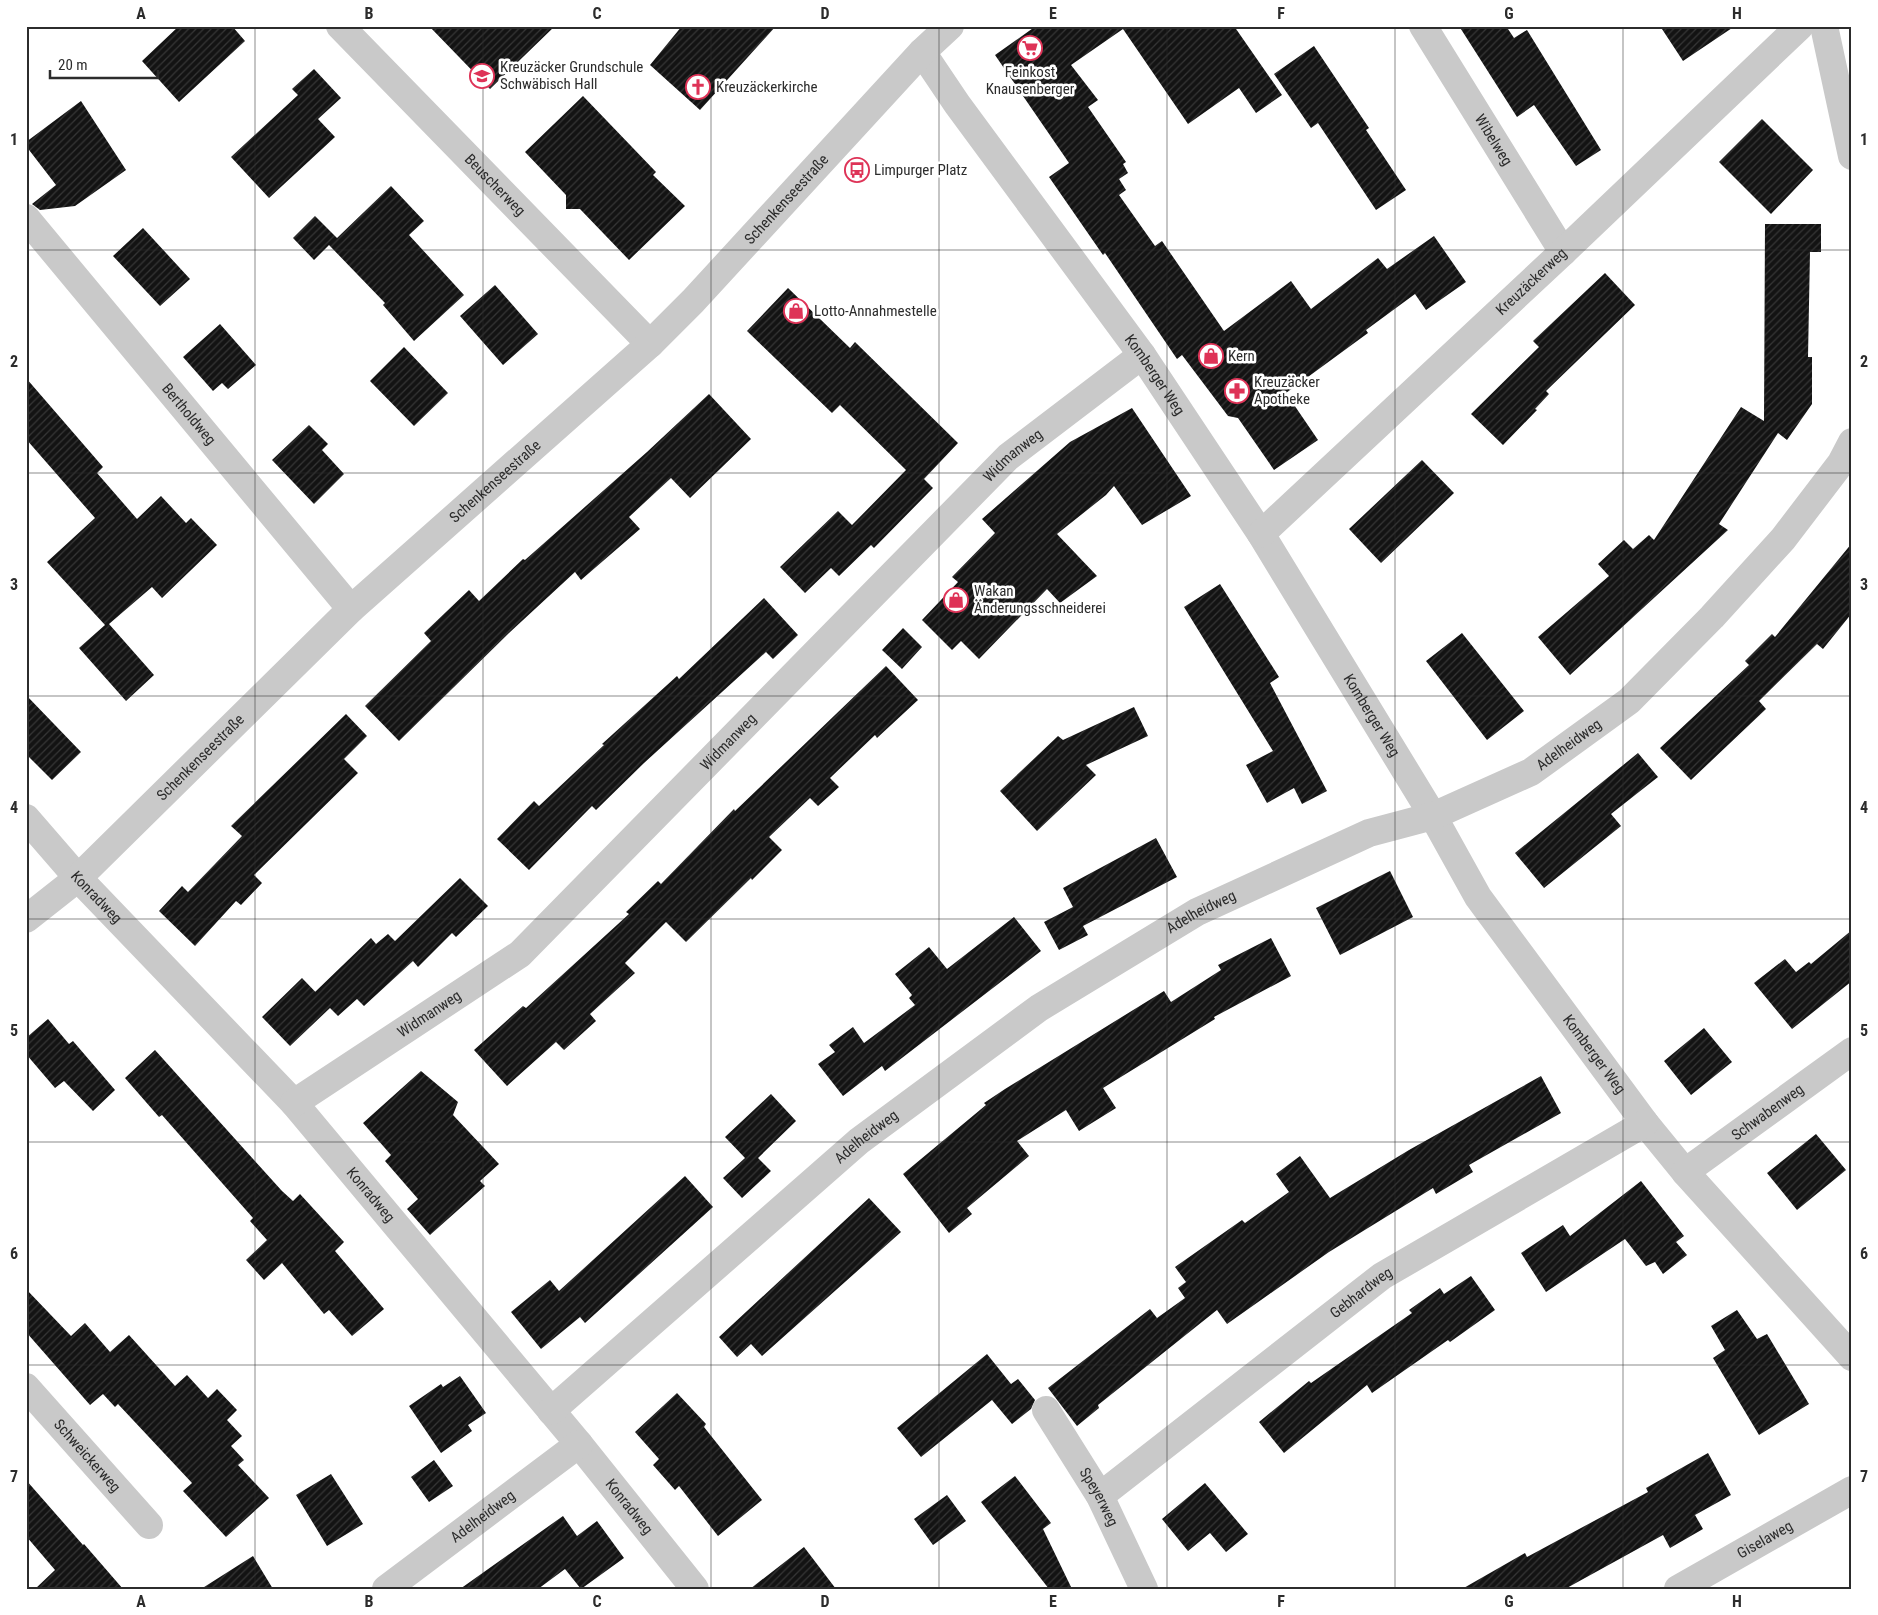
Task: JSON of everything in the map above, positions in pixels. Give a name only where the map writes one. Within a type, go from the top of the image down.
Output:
[{"type":"street","name":"Beuscherweg","points":[[340,26],[650,344]]},
{"type":"street","name":"Schenkenseestraße","points":[[26,919],[78,878],[351,609],[650,344],[693,301],[922,52],[950,26]]},
{"type":"street","name":"Wibelweg","points":[[1423,26],[1563,252]]},
{"type":"street","name":"Kreuzäckerweg","points":[[1261,534],[1563,252],[1800,26]]},
{"type":"street","points":[[1824,26],[1852,156]]},
{"type":"street","name":"Komberger Weg","points":[[922,52],[956,104],[1142,355],[1261,534],[1433,816],[1478,897],[1644,1123],[1852,1357]]},
{"type":"street","name":"Bertholdweg","points":[[26,218],[351,609]]},
{"type":"street","name":"Widmanweg","points":[[294,1103],[520,954],[1008,457],[1142,355]]},
{"type":"street","name":"Adelheidweg","points":[[551,1411],[859,1141],[1039,1008],[1197,912],[1369,833],[1433,816],[1531,772],[1629,701],[1712,618],[1783,539],[1841,463],[1852,442]]},
{"type":"street","name":"Konradweg","points":[[26,818],[78,878],[294,1103],[579,1444],[695,1589]]},
{"type":"street","name":"Schwabenweg","points":[[1686,1172],[1852,1051]]},
{"type":"street","name":"Gebhardweg","points":[[1100,1496],[1382,1276],[1644,1123]]},
{"type":"street","name":"Schweickerweg","points":[[26,1387],[148,1525]]},
{"type":"street","name":"Speyerweg","points":[[1046,1410],[1100,1496],[1144,1589]]},
{"type":"street","name":"Adelheidweg","points":[[386,1589],[579,1444]]},
{"type":"street","name":"Giselaweg","points":[[1678,1589],[1852,1490]]},
{"type":"building","points":[[179,26],[232,26],[245,41],[179,102],[142,61]]},
{"type":"building","points":[[429,26],[555,26],[490,89]]},
{"type":"building","name":"Kreuzäckerkirche","points":[[682,26],[776,26],[700,110],[650,65]]},
{"type":"building","points":[[1036,26],[1234,26],[1282,95],[1256,113],[1239,88],[1188,124],[1123,29],[1071,65],[1098,100],[1088,107],[1126,162],[1123,164],[1128,173],[1119,179],[1126,190],[1119,195],[1155,246],[1162,241],[1224,331],[1291,281],[1311,309],[1378,258],[1387,269],[1434,236],[1466,282],[1426,310],[1415,294],[1366,330],[1368,333],[1286,393],[1318,440],[1274,470],[1238,418],[1228,416],[1182,355],[1177,359],[1105,253],[1103,255],[1049,177],[1069,163],[995,55]]},
{"type":"building","points":[[1459,26],[1506,26],[1514,38],[1527,30],[1601,150],[1576,166],[1534,105],[1517,117]]},
{"type":"building","points":[[1660,26],[1735,26],[1683,61]]},
{"type":"building","points":[[1314,46],[1369,128],[1366,130],[1406,190],[1376,210],[1318,123],[1311,128],[1274,74]]},
{"type":"building","points":[[314,69],[341,98],[318,119],[335,137],[269,198],[231,157],[298,95],[292,89]]},
{"type":"building","points":[[583,96],[656,172],[653,175],[685,206],[629,260],[580,209],[566,209],[566,195],[525,152]]},
{"type":"building","points":[[81,101],[126,170],[75,206],[40,210],[32,204],[56,185],[26,146],[26,142]]},
{"type":"building","points":[[1762,119],[1813,170],[1771,214],[1719,162]]},
{"type":"building","points":[[391,186],[424,221],[409,235],[464,295],[414,341],[383,305],[385,303],[329,245],[314,260],[293,238],[315,216],[337,238]]},
{"type":"building","points":[[1765,224],[1821,224],[1821,252],[1810,252],[1808,357],[1812,357],[1812,404],[1787,440],[1778,433],[1719,524],[1728,530],[1570,675],[1538,637],[1609,576],[1598,564],[1624,540],[1633,549],[1649,535],[1654,540],[1741,407],[1764,421]]},
{"type":"building","points":[[143,228],[190,279],[160,306],[113,256]]},
{"type":"building","points":[[1605,273],[1635,305],[1546,391],[1549,394],[1535,409],[1537,410],[1503,445],[1471,414],[1539,347],[1533,341]]},
{"type":"building","points":[[495,285],[538,334],[503,365],[460,316]]},
{"type":"building","points":[[788,288],[850,348],[855,342],[958,443],[924,479],[933,488],[874,548],[871,545],[839,576],[831,568],[805,593],[780,567],[838,511],[852,525],[906,470],[840,405],[832,413],[747,331]]},
{"type":"building","points":[[220,324],[256,365],[228,389],[222,383],[213,391],[183,357]]},
{"type":"building","points":[[404,347],[448,393],[414,426],[370,381]]},
{"type":"building","points":[[26,378],[103,467],[97,473],[137,519],[161,496],[186,523],[191,518],[217,545],[162,598],[152,587],[109,624],[154,675],[126,701],[79,648],[105,625],[47,562],[95,518],[26,439]]},
{"type":"building","points":[[709,394],[751,439],[690,498],[671,478],[629,517],[640,529],[581,580],[575,572],[509,633],[399,741],[365,706],[431,641],[424,633],[469,590],[479,601],[523,559],[525,560],[647,452]]},
{"type":"building","points":[[1132,408],[1191,496],[1142,525],[1114,486],[1106,495],[1057,534],[1097,576],[1060,603],[1047,589],[979,659],[961,641],[952,650],[922,620],[958,582],[952,577],[995,533],[982,519],[1070,442]]},
{"type":"building","points":[[309,425],[328,444],[322,450],[344,474],[314,504],[272,460]]},
{"type":"building","points":[[1422,460],[1454,493],[1381,563],[1349,529]]},
{"type":"building","points":[[1852,543],[1852,613],[1823,649],[1817,644],[1759,701],[1766,709],[1691,780],[1660,748],[1749,665],[1745,661],[1772,634],[1775,637]]},
{"type":"building","points":[[1220,584],[1279,677],[1270,683],[1327,791],[1302,804],[1294,788],[1267,803],[1246,765],[1273,751],[1184,607]]},
{"type":"building","points":[[764,598],[798,635],[773,659],[766,652],[644,763],[596,810],[592,806],[529,870],[497,839],[534,801],[539,806],[604,745],[602,744],[677,676],[679,679]]},
{"type":"building","points":[[903,628],[922,647],[902,669],[882,650]]},
{"type":"building","points":[[1462,633],[1524,711],[1487,740],[1426,661]]},
{"type":"building","points":[[886,666],[918,700],[877,738],[875,735],[830,778],[839,787],[818,806],[810,798],[769,837],[782,850],[686,942],[666,922],[625,963],[635,973],[590,1014],[596,1021],[564,1050],[556,1042],[507,1086],[474,1050],[523,1006],[526,1008],[629,914],[626,912],[658,881],[661,884],[734,809],[735,811]]},
{"type":"building","points":[[26,695],[81,752],[52,780],[26,754]]},
{"type":"building","points":[[1134,707],[1148,736],[1086,765],[1096,775],[1037,831],[1000,791],[1058,736],[1063,740]]},
{"type":"building","points":[[346,714],[367,736],[344,759],[358,773],[254,875],[262,883],[241,905],[236,901],[195,946],[159,911],[182,886],[188,892],[242,836],[231,826]]},
{"type":"building","points":[[1638,753],[1658,777],[1611,814],[1621,826],[1544,888],[1515,853]]},
{"type":"building","points":[[1156,838],[1177,877],[1083,926],[1088,935],[1059,950],[1044,922],[1073,907],[1063,888]]},
{"type":"building","points":[[1390,871],[1413,917],[1340,955],[1316,908]]},
{"type":"building","points":[[460,878],[488,906],[456,937],[452,933],[418,967],[413,961],[364,1006],[357,999],[338,1016],[330,1008],[290,1046],[262,1017],[302,978],[315,992],[371,938],[376,944],[388,934],[395,941]]},
{"type":"building","points":[[1014,917],[1041,951],[885,1071],[882,1066],[843,1096],[818,1064],[835,1052],[829,1045],[853,1027],[864,1043],[915,1005],[909,998],[912,995],[895,974],[929,947],[947,969]]},
{"type":"building","points":[[1852,930],[1852,981],[1792,1029],[1754,983],[1785,959],[1796,972],[1809,962],[1811,964]]},
{"type":"building","points":[[1271,938],[1291,976],[1214,1017],[1215,1019],[1103,1088],[1116,1108],[1079,1131],[1066,1110],[1017,1141],[1029,1156],[967,1208],[972,1214],[949,1233],[903,1174],[986,1105],[984,1103],[1005,1089],[1164,991],[1171,1002],[1221,970],[1218,965]]},
{"type":"building","points":[[48,1019],[69,1044],[73,1041],[115,1090],[93,1111],[64,1081],[55,1088],[26,1054],[26,1038]]},
{"type":"building","points":[[1704,1028],[1732,1062],[1691,1095],[1664,1061]]},
{"type":"building","points":[[155,1050],[282,1191],[293,1201],[300,1194],[344,1242],[335,1251],[384,1309],[352,1336],[329,1310],[324,1314],[282,1263],[264,1280],[246,1260],[267,1240],[250,1221],[253,1218],[162,1115],[159,1117],[125,1078]]},
{"type":"building","points":[[421,1071],[458,1102],[453,1115],[499,1164],[480,1181],[485,1186],[430,1235],[407,1209],[418,1199],[385,1161],[391,1155],[363,1123]]},
{"type":"building","points":[[1541,1076],[1561,1113],[1469,1165],[1473,1172],[1436,1194],[1433,1188],[1329,1252],[1227,1324],[1217,1310],[1098,1405],[1099,1408],[1077,1426],[1048,1388],[1150,1309],[1157,1318],[1185,1298],[1178,1288],[1186,1282],[1175,1267],[1242,1220],[1245,1223],[1289,1192],[1276,1174],[1300,1156],[1330,1198],[1409,1150]]},
{"type":"building","points":[[771,1094],[796,1121],[758,1158],[771,1171],[742,1198],[723,1178],[745,1158],[725,1137]]},
{"type":"building","points":[[1816,1134],[1846,1170],[1797,1210],[1767,1173]]},
{"type":"building","points":[[685,1176],[713,1207],[585,1323],[580,1317],[541,1349],[511,1312],[550,1280],[559,1291]]},
{"type":"building","points":[[1641,1181],[1684,1236],[1676,1242],[1687,1255],[1663,1274],[1655,1262],[1646,1266],[1625,1239],[1546,1292],[1521,1253],[1563,1225],[1570,1236]]},
{"type":"building","points":[[869,1198],[901,1232],[762,1356],[751,1344],[737,1357],[719,1337]]},
{"type":"building","points":[[1471,1276],[1495,1310],[1372,1393],[1367,1385],[1284,1453],[1259,1422],[1309,1381],[1311,1383],[1412,1313],[1409,1310],[1440,1288],[1444,1294]]},
{"type":"building","points":[[26,1289],[71,1336],[85,1323],[110,1352],[129,1335],[175,1386],[187,1375],[208,1398],[217,1389],[237,1410],[227,1420],[242,1436],[231,1446],[244,1460],[238,1465],[269,1498],[226,1537],[183,1491],[192,1483],[118,1404],[115,1407],[103,1394],[90,1405],[26,1332]]},
{"type":"building","points":[[1737,1310],[1757,1339],[1767,1334],[1809,1404],[1759,1435],[1713,1358],[1725,1350],[1711,1326]]},
{"type":"building","points":[[987,1354],[1011,1384],[1018,1379],[1035,1400],[1031,1409],[1012,1424],[992,1400],[921,1457],[897,1428]]},
{"type":"building","points":[[460,1376],[486,1413],[468,1425],[472,1431],[441,1453],[409,1406],[441,1384],[443,1387]]},
{"type":"building","points":[[677,1393],[706,1424],[704,1427],[762,1500],[718,1536],[679,1486],[675,1490],[653,1465],[659,1459],[635,1432]]},
{"type":"building","points":[[1708,1453],[1731,1495],[1695,1515],[1703,1529],[1670,1548],[1663,1535],[1565,1589],[1462,1589],[1525,1553],[1527,1557],[1648,1492],[1646,1488]]},
{"type":"building","points":[[434,1460],[453,1486],[429,1502],[411,1477]]},
{"type":"building","points":[[331,1474],[363,1524],[327,1546],[296,1495]]},
{"type":"building","points":[[1015,1476],[1051,1523],[1043,1529],[1072,1589],[1049,1589],[981,1502]]},
{"type":"building","points":[[26,1480],[123,1589],[35,1589],[55,1570],[26,1536]]},
{"type":"building","points":[[1205,1483],[1248,1534],[1226,1552],[1210,1533],[1188,1551],[1162,1519]]},
{"type":"building","points":[[947,1495],[966,1521],[933,1545],[914,1519]]},
{"type":"building","points":[[563,1516],[577,1536],[597,1521],[624,1558],[581,1589],[565,1569],[538,1589],[460,1589]]},
{"type":"building","points":[[804,1547],[836,1589],[750,1589]]},
{"type":"building","points":[[253,1556],[273,1589],[201,1589]]},
{"type":"place","name":"Feinkost Knausenberger","points":[[1030,48]]},
{"type":"place","name":"Kreuzäcker Grundschule Schwäbisch Hall","points":[[482,76]]},
{"type":"place","name":"Kreuzäckerkirche","points":[[698,87]]},
{"type":"place","name":"Limpurger Platz","points":[[857,170]]},
{"type":"place","name":"Lotto-Annahmestelle","points":[[796,311]]},
{"type":"place","name":"Kern","points":[[1211,356]]},
{"type":"place","name":"Kreuzäcker Apotheke","points":[[1237,391]]},
{"type":"place","name":"Wakan Änderungsschneiderei","points":[[956,600]]}]
